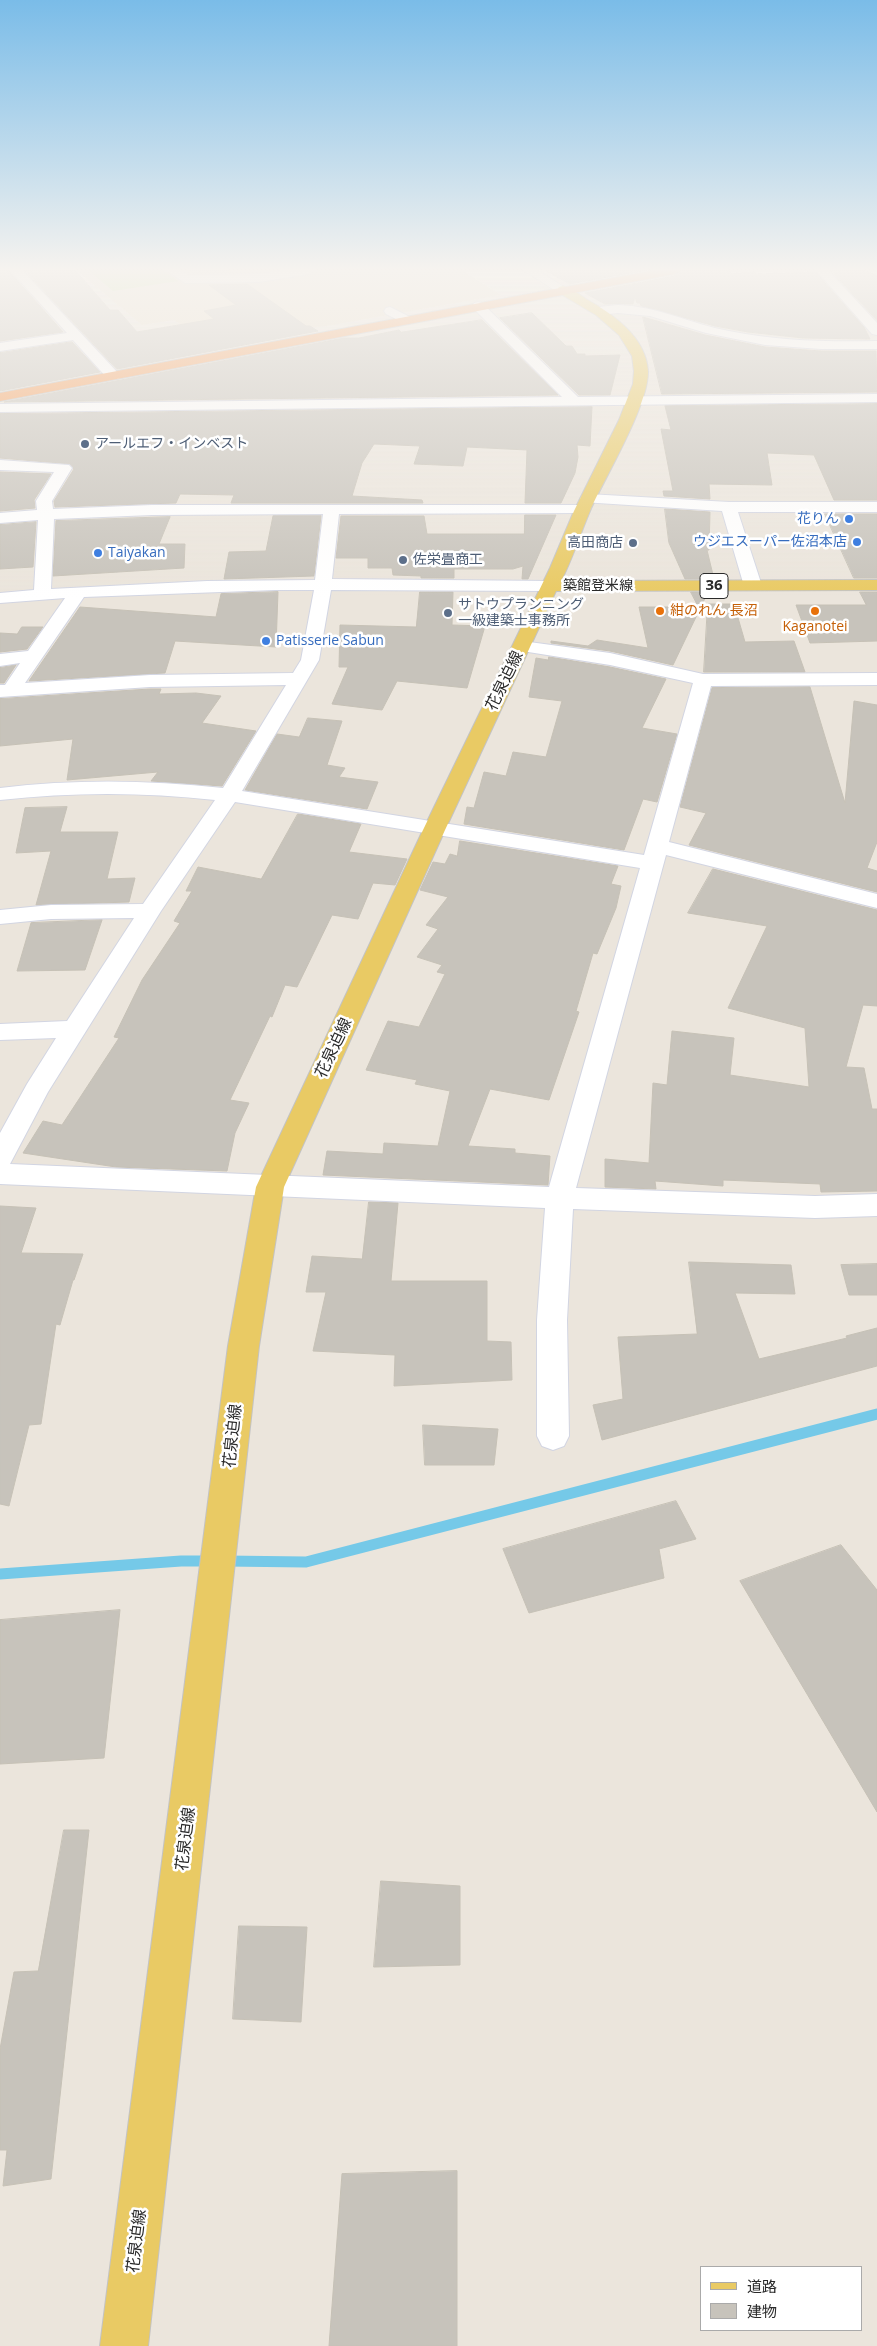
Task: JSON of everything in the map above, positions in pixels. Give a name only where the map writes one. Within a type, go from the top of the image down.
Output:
[{"type":"highway","points":[[0,397],[94,379]]},
{"type":"main road","name":"築館登米線","points":[[641,379],[634,400],[551,586],[877,584]]},
{"type":"main road","name":"花泉迫線","points":[[132,2337],[241,1363],[258,1243],[270,1187],[435,828],[522,646],[539,605],[551,586]]},
{"type":"street","points":[[552,379],[574,401]]},
{"type":"street","points":[[0,408],[877,398]]},
{"type":"street","points":[[0,465],[64,468],[44,501],[46,514],[42,594]]},
{"type":"street","points":[[0,518],[46,514],[152,510],[586,504],[729,507],[877,506]]},
{"type":"street","points":[[729,507],[753,586]]},
{"type":"street","points":[[0,1158],[36,1090],[150,911],[229,795],[310,660],[314,644],[332,509]]},
{"type":"street","points":[[0,598],[78,592],[322,585],[551,586]]},
{"type":"street","points":[[5,691],[34,656],[78,592]]},
{"type":"street","points":[[522,646],[610,659],[703,680],[877,679]]},
{"type":"street","points":[[0,660],[34,656]]},
{"type":"street","points":[[5,691],[227,678],[300,679]]},
{"type":"street","points":[[553,1436],[552,1320],[560,1196],[703,680]]},
{"type":"street","points":[[0,794],[73,787],[112,786],[168,788],[229,795],[435,828],[655,854],[877,902]]},
{"type":"street","points":[[0,918],[51,912],[150,911]]},
{"type":"street","points":[[0,1032],[75,1029]]},
{"type":"street","points":[[0,1174],[270,1187],[560,1196],[815,1207],[877,1205]]},
{"type":"building","points":[[0,379],[61,379],[0,391]]},
{"type":"building","points":[[124,379],[542,379],[558,395],[4,402]]},
{"type":"building","points":[[563,379],[614,379],[610,395],[579,395]]},
{"type":"building","points":[[658,379],[877,379],[877,392],[662,394]]},
{"type":"building","points":[[877,404],[877,500],[834,500],[814,455],[767,453],[772,485],[709,484],[710,499],[664,496],[663,491],[673,491],[661,429],[671,430],[665,406]]},
{"type":"building","points":[[592,407],[590,446],[577,445],[578,457],[575,473],[561,503],[525,503],[527,450],[467,447],[463,466],[414,464],[420,446],[374,444],[362,463],[352,496],[422,500],[423,503],[231,503],[234,495],[180,494],[176,503],[55,507],[54,501],[74,469],[70,464],[0,458],[0,414]]},
{"type":"building","points":[[0,472],[51,474],[34,500],[35,508],[0,511]]},
{"type":"building","points":[[665,509],[710,512],[709,550],[707,550],[714,579],[685,579],[669,543]]},
{"type":"building","name":"ウジエスーパー佐沼本店","points":[[825,514],[877,514],[877,578],[854,578]]},
{"type":"building","points":[[525,515],[556,515],[528,579],[522,579],[523,566],[513,569],[454,569],[454,578],[421,578],[421,576],[393,575],[392,568],[368,568],[368,558],[336,558],[341,516],[424,516],[427,534],[524,534]]},
{"type":"building","points":[[273,516],[321,516],[314,576],[224,579],[229,552],[266,551]]},
{"type":"building","points":[[170,517],[159,544],[185,544],[184,568],[53,576],[56,521]]},
{"type":"building","points":[[36,522],[33,567],[0,569],[0,525]]},
{"type":"building","points":[[278,592],[276,647],[175,641],[165,673],[29,681],[80,607],[216,617],[221,594]]},
{"type":"building","points":[[420,592],[453,592],[452,625],[485,626],[467,688],[397,681],[382,710],[332,704],[348,667],[339,667],[340,625],[416,627]]},
{"type":"building","points":[[691,592],[708,592],[673,665],[610,651],[551,643],[551,641],[588,646],[597,640],[648,648],[639,607],[698,607]]},
{"type":"building","points":[[860,592],[877,592],[877,641],[810,643],[796,605],[866,605]]},
{"type":"building","points":[[708,604],[734,604],[745,642],[794,641],[805,672],[704,672]]},
{"type":"building","points":[[22,627],[43,627],[27,649],[0,652],[0,633],[17,634]]},
{"type":"building","points":[[549,657],[666,679],[642,728],[677,734],[657,802],[643,799],[624,850],[464,824],[467,807],[474,808],[484,772],[506,776],[513,752],[546,757],[562,701],[529,697],[536,658],[548,660]]},
{"type":"building","points":[[16,665],[4,683],[0,683],[0,668]]},
{"type":"building","points":[[810,687],[845,803],[854,701],[877,705],[877,842],[867,868],[877,871],[877,892],[689,845],[706,813],[680,807],[712,688]]},
{"type":"building","points":[[161,689],[159,694],[196,693],[221,696],[202,723],[256,731],[222,786],[151,781],[158,772],[67,780],[73,739],[0,746],[0,699]]},
{"type":"building","points":[[308,718],[342,721],[327,765],[345,768],[339,777],[378,782],[367,809],[245,790],[277,734],[299,737]]},
{"type":"building","points":[[67,807],[60,832],[118,832],[107,879],[135,878],[129,902],[36,905],[51,851],[16,853],[25,808]]},
{"type":"building","points":[[298,814],[361,824],[349,852],[407,859],[395,885],[373,883],[358,919],[332,915],[297,987],[285,985],[272,1017],[270,1016],[230,1100],[249,1103],[235,1133],[227,1171],[116,1167],[23,1153],[43,1121],[62,1125],[119,1038],[114,1037],[142,980],[180,923],[174,921],[192,891],[186,891],[198,867],[261,879]]},
{"type":"building","points":[[460,841],[618,866],[611,884],[621,886],[616,908],[597,954],[593,953],[576,1011],[579,1012],[549,1100],[490,1089],[468,1146],[515,1149],[515,1153],[550,1156],[548,1185],[323,1175],[327,1151],[383,1154],[384,1143],[438,1146],[450,1091],[415,1084],[417,1080],[366,1070],[388,1021],[419,1027],[445,974],[437,972],[442,965],[417,957],[438,929],[426,925],[448,897],[420,890],[433,862],[445,864],[450,854],[457,856]]},
{"type":"building","points":[[713,869],[877,910],[877,1006],[863,1005],[846,1067],[864,1068],[872,1109],[877,1109],[877,1191],[821,1192],[820,1184],[723,1180],[723,1186],[655,1181],[656,1189],[605,1187],[605,1159],[649,1163],[653,1083],[667,1085],[672,1031],[734,1038],[730,1075],[809,1087],[805,1028],[728,1008],[767,926],[688,913]]},
{"type":"building","points":[[102,920],[85,970],[17,971],[31,923]]},
{"type":"building","points":[[369,1202],[398,1203],[391,1281],[487,1281],[487,1341],[511,1342],[512,1380],[394,1386],[395,1355],[313,1351],[326,1292],[306,1292],[312,1256],[362,1259]]},
{"type":"building","points":[[0,1206],[36,1208],[21,1253],[83,1254],[73,1280],[60,1325],[56,1324],[41,1424],[29,1425],[9,1506],[0,1504]]},
{"type":"building","points":[[689,1262],[791,1265],[795,1294],[735,1293],[759,1359],[847,1338],[846,1336],[877,1328],[877,1366],[602,1440],[593,1405],[623,1399],[618,1337],[697,1334]]},
{"type":"building","points":[[877,1264],[877,1295],[849,1295],[841,1265]]},
{"type":"building","points":[[423,1425],[498,1429],[494,1465],[425,1465]]},
{"type":"building","points":[[676,1501],[696,1539],[659,1549],[664,1578],[529,1613],[503,1549]]},
{"type":"building","points":[[841,1545],[877,1590],[877,1812],[740,1581]]},
{"type":"building","points":[[120,1610],[104,1758],[0,1764],[0,1620]]},
{"type":"building","points":[[64,1830],[89,1830],[51,2179],[3,2186],[7,2150],[0,2150],[0,2049],[14,1972],[38,1971]]},
{"type":"building","points":[[381,1881],[460,1886],[460,1965],[374,1967]]},
{"type":"building","points":[[239,1926],[307,1927],[301,2022],[233,2019]]},
{"type":"building","points":[[457,2171],[457,2346],[329,2346],[342,2174]]},
{"type":"waterway","points":[[225,1561],[306,1562],[877,1414]]},
{"type":"waterway","points":[[0,1574],[181,1561],[212,1561]]},
{"type":"place","name":"アールエフ・インベスト","points":[[85,444]]},
{"type":"place","name":"花りん","points":[[849,519]]},
{"type":"place","name":"ウジエスーパー佐沼本店","points":[[857,542]]},
{"type":"place","name":"高田商店","points":[[633,543]]},
{"type":"place","name":"Taiyakan","points":[[98,553]]},
{"type":"place","name":"佐栄畳商工","points":[[403,560]]},
{"type":"place","name":"紺のれん 長沼","points":[[660,611]]},
{"type":"place","name":"Kaganotei","points":[[815,611]]},
{"type":"place","name":"サトウプランニング 一級建築士事務所","points":[[448,613]]},
{"type":"place","name":"Patisserie Sabun","points":[[266,641]]}]
